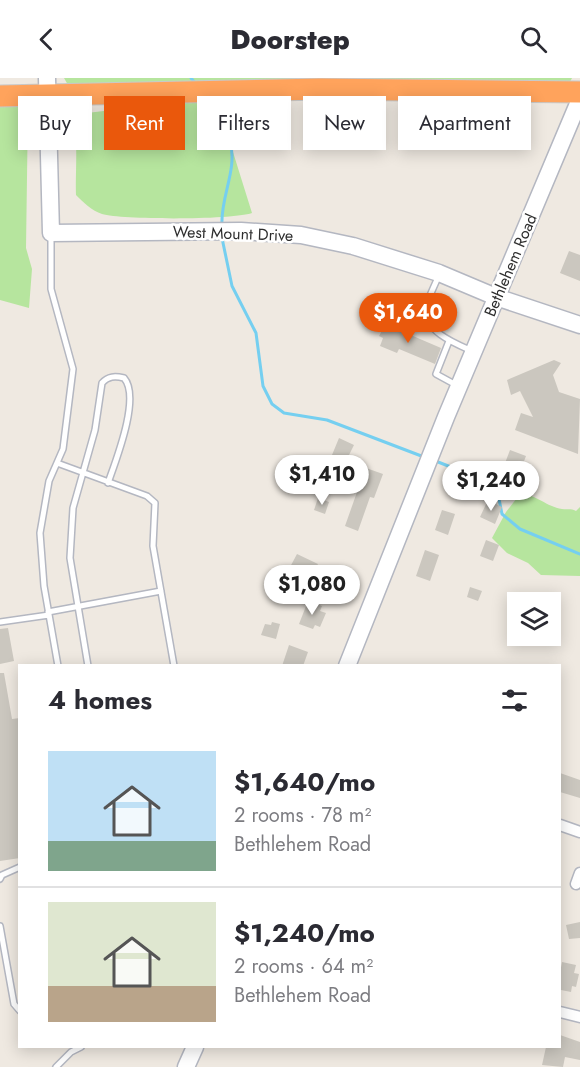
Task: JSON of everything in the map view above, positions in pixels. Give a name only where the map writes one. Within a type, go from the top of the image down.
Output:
[{"type":"highway","points":[[0,96],[47,87],[580,92]]},
{"type":"main road","points":[[47,87],[51,233]]},
{"type":"main road","name":"Bethlehem Road","points":[[348,664],[473,352],[580,99]]},
{"type":"main road","name":"West Mount Drive","points":[[51,233],[273,232],[352,246],[440,273],[496,297],[580,325]]},
{"type":"main road","points":[[186,1067],[195,1048]]},
{"type":"street","points":[[561,825],[580,832]]},
{"type":"street","points":[[561,1012],[580,1017]]},
{"type":"lane","points":[[51,233],[51,289],[73,369],[63,449],[49,481],[40,533],[58,664]]},
{"type":"lane","points":[[440,273],[424,309],[425,315],[429,323],[450,341],[473,352]]},
{"type":"lane","points":[[450,341],[436,374],[459,387]]},
{"type":"lane","points":[[88,664],[70,558],[73,508],[81,472],[95,430],[102,383],[111,377],[124,378],[129,387],[124,433],[108,483]]},
{"type":"lane","points":[[57,463],[147,496],[155,503],[153,546],[174,664]]},
{"type":"lane","points":[[0,622],[161,591]]},
{"type":"lane","points":[[0,879],[2,875],[18,868]]},
{"type":"lane","points":[[0,926],[14,1004],[18,1009]]},
{"type":"lane","points":[[67,1048],[71,1052]]},
{"type":"lane","points":[[56,1067],[71,1052],[79,1048]]},
{"type":"green space","points":[[64,78],[572,78],[568,86],[68,85]]},
{"type":"green space","points":[[197,100],[197,150],[232,150],[252,213],[201,218],[114,216],[95,211],[76,195],[76,150],[92,150],[92,112],[104,111],[104,150],[185,150],[185,101]]},
{"type":"green space","points":[[0,104],[18,106],[18,150],[27,150],[26,248],[32,269],[29,308],[0,300]]},
{"type":"green space","points":[[520,494],[531,496],[562,509],[576,511],[580,507],[580,576],[541,575],[528,563],[507,553],[492,538],[506,512]]},
{"type":"building","points":[[569,251],[580,255],[580,281],[560,273]]},
{"type":"building","points":[[390,322],[407,329],[406,333],[441,348],[435,364],[399,349],[397,353],[380,346],[383,338],[379,336]]},
{"type":"building","points":[[554,360],[561,363],[553,375],[559,392],[580,399],[578,454],[515,430],[521,413],[533,417],[520,391],[511,395],[507,380]]},
{"type":"building","points":[[339,438],[354,445],[346,461],[332,455]]},
{"type":"building","points":[[510,450],[526,456],[518,477],[502,471]]},
{"type":"building","points":[[366,468],[383,474],[374,498],[370,497],[358,531],[345,526],[357,492],[345,488],[348,480],[360,484]]},
{"type":"building","points":[[318,498],[329,502],[325,514],[314,510]]},
{"type":"building","points":[[488,500],[502,507],[495,524],[480,517]]},
{"type":"building","points":[[442,510],[455,514],[448,535],[435,530]]},
{"type":"building","points":[[486,540],[499,545],[493,561],[480,556]]},
{"type":"building","points":[[425,550],[439,555],[430,581],[416,576]]},
{"type":"building","points":[[297,554],[318,564],[310,580],[289,569]]},
{"type":"building","points":[[470,587],[482,591],[478,601],[467,597]]},
{"type":"building","points":[[308,601],[322,606],[320,611],[326,613],[320,627],[315,625],[313,629],[299,624]]},
{"type":"building","points":[[272,622],[280,624],[276,639],[261,635],[265,624],[271,625]]},
{"type":"building","points":[[8,628],[14,661],[0,664],[0,629]]},
{"type":"building","points":[[289,645],[308,652],[304,664],[283,664]]},
{"type":"building","points":[[0,673],[4,673],[12,719],[18,718],[18,858],[0,861]]},
{"type":"building","points":[[561,773],[580,780],[580,798],[561,792]]},
{"type":"building","points":[[580,922],[580,938],[569,939],[566,925]]},
{"type":"building","points":[[562,962],[576,965],[574,973],[579,974],[576,987],[572,986],[571,992],[561,990]]},
{"type":"building","points":[[561,1035],[580,1042],[580,1060],[565,1057],[563,1067],[542,1065],[546,1048],[561,1048]]},
{"type":"waterway","points":[[191,78],[196,84]]},
{"type":"waterway","points":[[222,226],[232,162],[232,150]]},
{"type":"waterway","points":[[222,238],[232,286],[256,333],[263,386],[272,404],[284,413],[327,420],[424,457]]},
{"type":"waterway","points":[[433,460],[461,471],[499,499],[502,514],[520,529],[580,554]]}]
